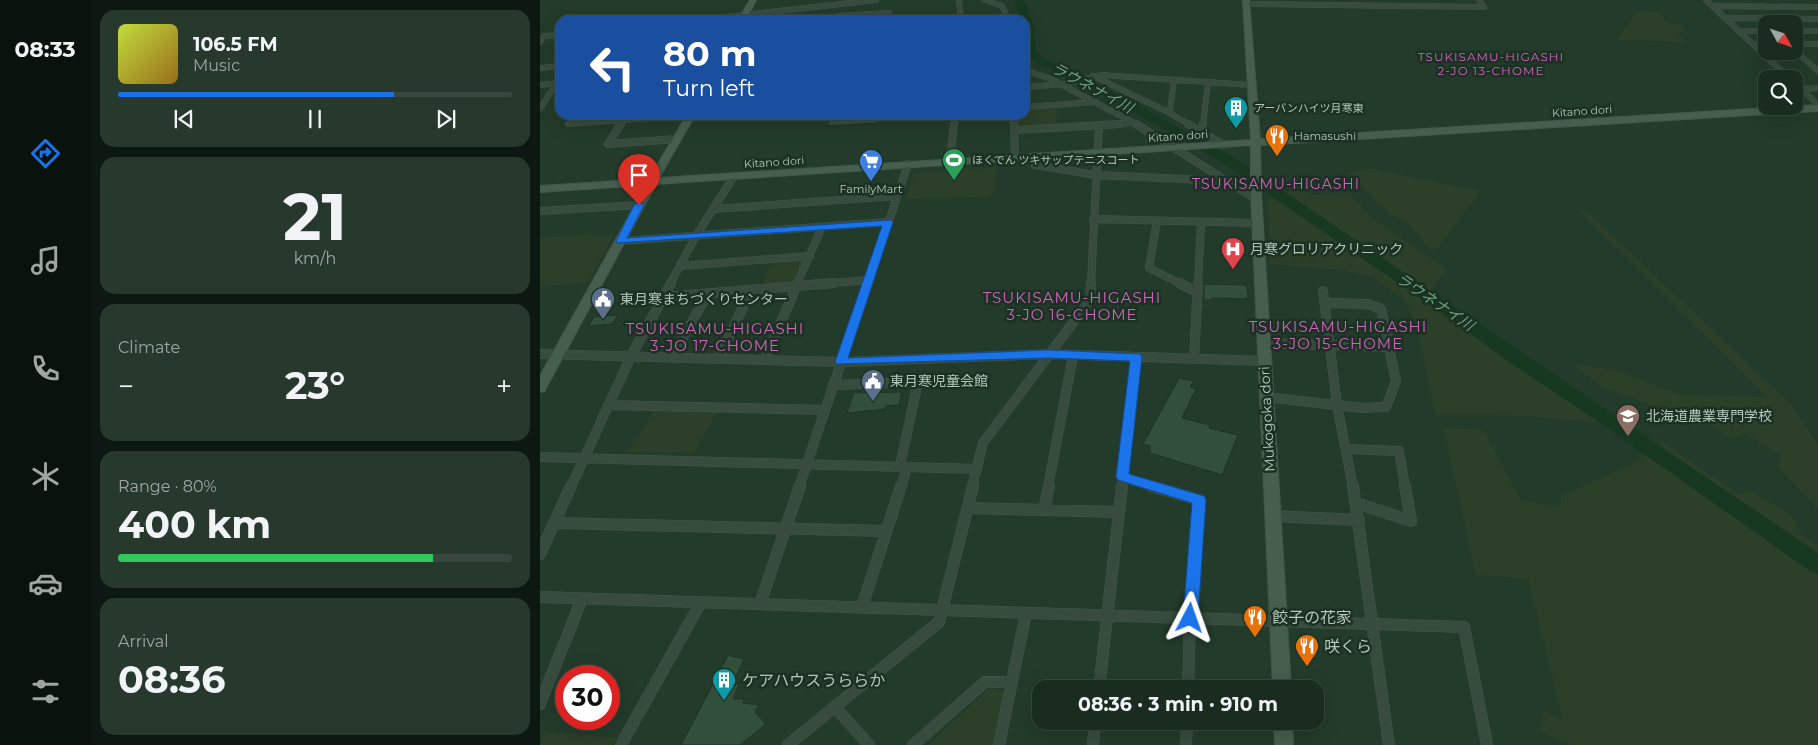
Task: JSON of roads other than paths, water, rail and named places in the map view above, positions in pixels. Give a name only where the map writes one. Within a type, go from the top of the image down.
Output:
[{"type":"street","points":[[745,15],[753,0]]},
{"type":"street","points":[[759,15],[852,1],[876,0]]},
{"type":"street","points":[[959,0],[960,15]]},
{"type":"street","points":[[985,0],[1002,6],[1006,15]]},
{"type":"street","points":[[1325,5],[1334,0]]},
{"type":"street","points":[[1369,6],[1369,3],[1374,0]]},
{"type":"street","points":[[1446,0],[1449,7]]},
{"type":"street","points":[[1247,2],[1484,7],[1479,0]]},
{"type":"street","points":[[1706,0],[1780,70]]},
{"type":"street","points":[[1806,0],[1818,6]]},
{"type":"street","name":"Mukogoka dori","points":[[1247,2],[1276,602],[1279,621],[1282,680]]},
{"type":"street","points":[[839,15],[842,4]]},
{"type":"street","points":[[1712,6],[1818,6]]},
{"type":"street","points":[[1805,7],[1818,18]]},
{"type":"street","points":[[869,15],[889,13],[888,15]]},
{"type":"street","points":[[1726,18],[1818,18]]},
{"type":"street","points":[[1739,31],[1758,31]]},
{"type":"street","points":[[1803,31],[1818,31]]},
{"type":"street","points":[[540,42],[544,36],[555,35]]},
{"type":"street","points":[[1753,44],[1758,44]]},
{"type":"street","points":[[1803,44],[1818,44]]},
{"type":"street","points":[[1803,58],[1818,72]]},
{"type":"street","points":[[540,68],[555,66]]},
{"type":"street","points":[[1030,72],[1062,85],[1180,147],[1228,181],[1257,196]]},
{"type":"street","points":[[1030,87],[1062,85],[1093,76],[1107,75],[1251,85]]},
{"type":"street","points":[[1093,76],[1168,112],[1220,145]]},
{"type":"street","points":[[1168,112],[1170,110],[1174,80]]},
{"type":"street","points":[[1202,132],[1204,128],[1208,82]]},
{"type":"street","points":[[540,85],[555,83]]},
{"type":"street","points":[[540,108],[555,88]]},
{"type":"street","points":[[1803,89],[1818,88]]},
{"type":"street","points":[[1803,91],[1818,106]]},
{"type":"street","points":[[1030,106],[1096,102]]},
{"type":"street","name":"Kitano dori","points":[[540,189],[1818,106]]},
{"type":"street","points":[[571,120],[568,124],[604,120]]},
{"type":"street","points":[[624,120],[608,144],[677,139]]},
{"type":"street","points":[[540,388],[687,120]]},
{"type":"street","points":[[950,161],[954,120]]},
{"type":"street","points":[[1014,120],[1015,158]]},
{"type":"street","points":[[1014,130],[1136,123]]},
{"type":"street","points":[[788,745],[939,622],[986,436],[1090,300],[1100,125]]},
{"type":"street","points":[[1034,156],[1035,165],[1096,175],[1228,181]]},
{"type":"street","points":[[760,604],[908,164]]},
{"type":"street","points":[[540,554],[631,356],[696,236],[734,176]]},
{"type":"street","points":[[714,208],[896,196]]},
{"type":"street","points":[[540,211],[639,205]]},
{"type":"street","points":[[1094,219],[1258,223]]},
{"type":"street","points":[[1157,221],[1149,268],[1197,292]]},
{"type":"street","points":[[621,241],[888,222]]},
{"type":"street","points":[[1194,358],[1201,222]]},
{"type":"street","points":[[764,359],[822,227]]},
{"type":"street","points":[[681,266],[810,256]]},
{"type":"street","points":[[664,297],[869,280]]},
{"type":"street","points":[[718,358],[751,290]]},
{"type":"street","points":[[1323,291],[1338,405],[1359,520],[1389,745]]},
{"type":"street","points":[[672,357],[708,293]]},
{"type":"street","points":[[1266,397],[1362,408],[1386,407],[1396,381],[1381,309],[1367,304],[1325,303]]},
{"type":"street","points":[[1264,343],[1389,347]]},
{"type":"street","points":[[540,354],[841,362],[1049,354],[1265,361]]},
{"type":"street","points":[[1044,510],[1072,356]]},
{"type":"street","points":[[1100,680],[1136,357]]},
{"type":"street","points":[[833,386],[918,382],[903,467],[886,531],[862,607]]},
{"type":"street","points":[[608,405],[825,410]]},
{"type":"street","points":[[1346,449],[1400,451],[1411,521],[1356,503]]},
{"type":"street","points":[[540,457],[977,469]]},
{"type":"street","points":[[1122,477],[1199,500],[1190,618],[1188,680]]},
{"type":"street","points":[[968,508],[1118,512]]},
{"type":"street","points":[[1272,516],[1359,520]]},
{"type":"street","points":[[555,522],[886,531]]},
{"type":"street","points":[[540,597],[1464,627],[1487,745]]},
{"type":"street","points":[[540,704],[582,599]]},
{"type":"street","points":[[621,745],[700,602]]},
{"type":"street","points":[[998,745],[1026,613]]},
{"type":"street","points":[[913,745],[985,682],[1012,682]]},
{"type":"street","points":[[835,707],[869,745]]},
{"type":"street","points":[[1093,745],[1094,730]]},
{"type":"street","points":[[1186,745],[1187,730]]},
{"type":"street","points":[[1283,730],[1284,745]]},
{"type":"waterway","name":"ラウネナイ川","points":[[1019,0],[1024,15]]},
{"type":"waterway","name":"ラウネナイ川","points":[[1030,32],[1030,49]]},
{"type":"waterway","name":"ラウネナイ川","points":[[1030,49],[1039,60],[1126,103],[1228,160],[1439,303],[1528,367],[1610,420],[1818,565]]},
{"type":"place","name":"アーバンハイツ月寒東","points":[[1236,129]]},
{"type":"place","name":"Hamasushi","points":[[1277,157]]},
{"type":"place","name":"ほくでん ツキサップテニスコート","points":[[954,181]]},
{"type":"place","name":"FamilyMart","points":[[871,182]]},
{"type":"place","name":"月寒グロリアクリニック","points":[[1233,270]]},
{"type":"place","name":"東月寒まちづくりセンター","points":[[603,320]]},
{"type":"place","name":"東月寒児童会館","points":[[873,402]]},
{"type":"place","name":"北海道農業専門学校","points":[[1628,437]]},
{"type":"place","name":"餃子の花家","points":[[1255,638]]},
{"type":"place","name":"咲くら","points":[[1307,667]]},
{"type":"place","name":"ケアハウスうららか","points":[[724,701]]},
{"type":"district","name":"TSUKISAMU-HIGASHI 2-JO 13-CHOME","points":[[1491,64]]},
{"type":"district","name":"TSUKISAMU-HIGASHI","points":[[1276,184]]},
{"type":"district","name":"TSUKISAMU-HIGASHI 3-JO 16-CHOME","points":[[1072,306]]},
{"type":"district","name":"TSUKISAMU-HIGASHI 3-JO 15-CHOME","points":[[1338,336]]},
{"type":"district","name":"TSUKISAMU-HIGASHI 3-JO 17-CHOME","points":[[715,338]]}]
